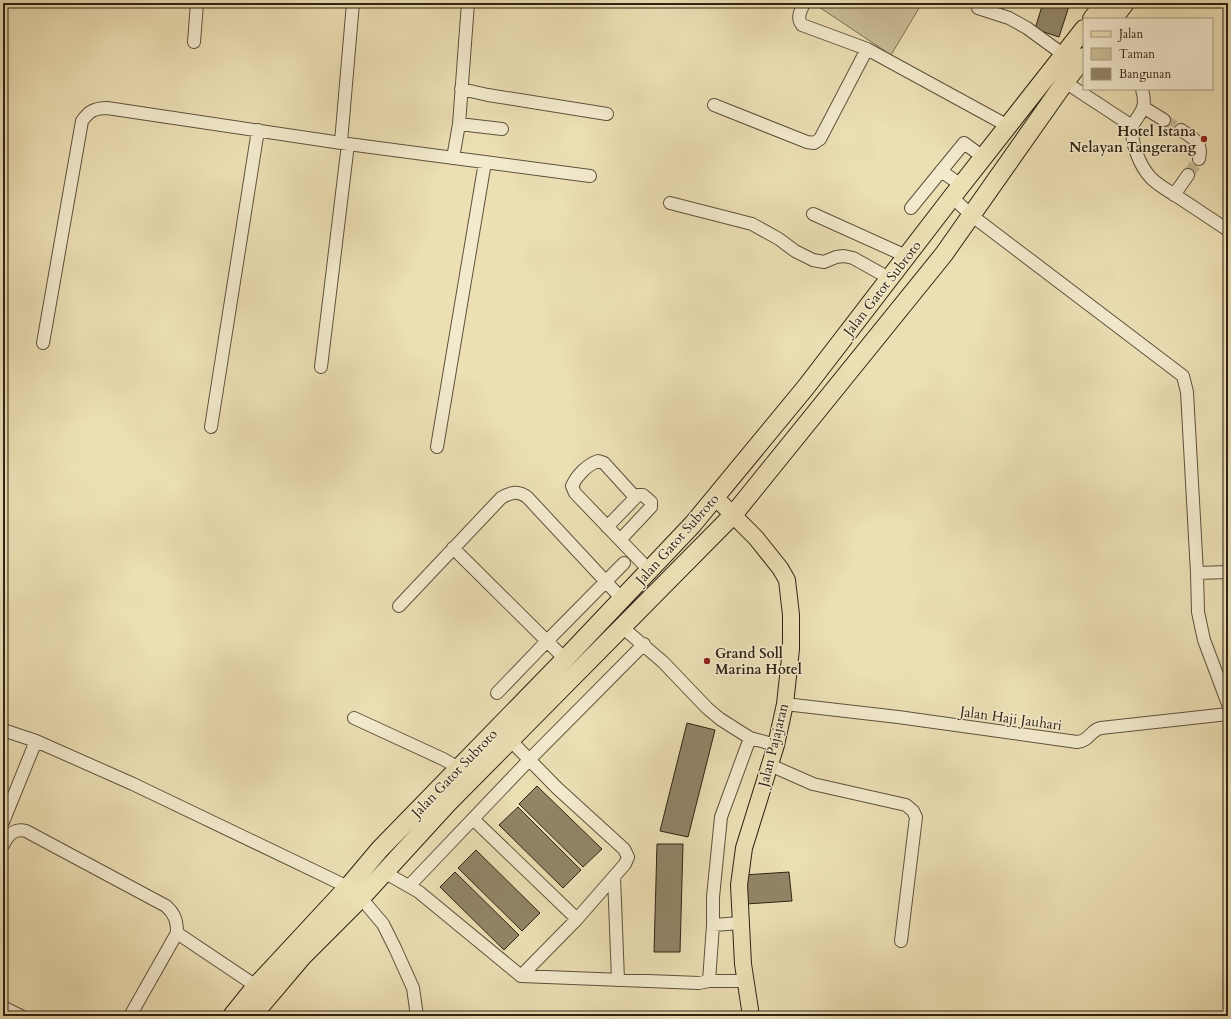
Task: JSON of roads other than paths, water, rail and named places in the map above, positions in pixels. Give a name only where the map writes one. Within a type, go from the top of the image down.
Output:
[{"type":"highway","points":[[1093,18],[1104,3]]},
{"type":"highway","points":[[1114,18],[1125,3]]},
{"type":"highway","name":"Jalan Gatot Subroto","points":[[252,1016],[354,893],[380,849],[567,657],[716,498],[806,387],[906,256],[1083,30]]},
{"type":"highway","name":"Jalan Gatot Subroto","points":[[232,1016],[256,986],[354,893],[384,872],[448,803],[733,515],[944,254],[1083,58]]},
{"type":"main road","name":"Jalan Pajajaran","points":[[716,498],[774,559],[787,580],[790,593],[791,649],[784,704],[776,745],[744,848],[739,885],[743,964],[751,1016]]},
{"type":"street","points":[[194,42],[197,3]]},
{"type":"street","points":[[321,367],[345,143],[353,3]]},
{"type":"street","points":[[453,158],[459,124],[468,3]]},
{"type":"street","points":[[804,3],[799,16],[799,21],[802,25],[868,49],[1008,126]]},
{"type":"street","points":[[978,8],[1009,18],[1027,28],[1064,55]]},
{"type":"street","points":[[714,105],[807,142],[814,143],[820,139],[868,49]]},
{"type":"street","points":[[1065,82],[1132,126]]},
{"type":"street","points":[[461,89],[488,95],[608,114]]},
{"type":"street","points":[[1141,90],[1145,102],[1144,107],[1132,126],[1131,133],[1142,165],[1150,177],[1162,187],[1228,230]]},
{"type":"street","points":[[1144,107],[1164,120]]},
{"type":"street","points":[[43,342],[82,121],[90,111],[97,108],[107,108],[345,143],[590,176]]},
{"type":"street","points":[[459,124],[502,129]]},
{"type":"street","points":[[211,427],[258,130]]},
{"type":"street","points":[[1181,130],[1198,142],[1201,148],[1199,159]]},
{"type":"street","points":[[911,208],[964,143],[983,157]]},
{"type":"street","points":[[437,447],[485,162]]},
{"type":"street","points":[[941,171],[957,191],[972,215],[1183,376],[1187,392],[1197,573],[1197,603],[1200,625],[1228,704]]},
{"type":"street","points":[[1174,195],[1188,175]]},
{"type":"street","points":[[670,203],[752,224],[778,239],[795,252],[813,260],[824,262],[836,257],[844,256],[853,258],[889,278]]},
{"type":"street","points":[[813,214],[906,256]]},
{"type":"street","points":[[635,498],[604,464],[598,461],[592,463],[575,479],[572,486],[575,493],[620,540],[647,572]]},
{"type":"street","points":[[399,606],[501,498],[516,492],[524,494],[528,498],[622,599]]},
{"type":"street","points":[[607,527],[638,494],[642,494],[651,502],[651,507],[620,540]]},
{"type":"street","points":[[456,545],[567,657]]},
{"type":"street","points":[[497,693],[605,582],[624,558],[647,572]]},
{"type":"street","points":[[1197,573],[1228,572]]},
{"type":"street","points":[[622,627],[677,675],[707,708],[720,719],[750,738],[776,745]]},
{"type":"street","points":[[413,881],[641,642]]},
{"type":"street","name":"Jalan Haji Jauhari","points":[[784,704],[898,717],[1077,742],[1086,740],[1095,730],[1102,728],[1228,714]]},
{"type":"street","points":[[354,718],[443,759],[458,768]]},
{"type":"street","points":[[3,730],[36,741],[133,784],[354,893],[383,924],[413,988],[418,1016]]},
{"type":"street","points":[[709,981],[714,925],[713,897],[721,816],[750,738]]},
{"type":"street","points":[[510,740],[557,788],[624,849],[628,857],[626,864],[577,919],[521,976]]},
{"type":"street","points":[[3,822],[36,741]]},
{"type":"street","points":[[770,765],[813,784],[906,805],[913,811],[916,817],[901,941]]},
{"type":"street","points":[[473,819],[577,919]]},
{"type":"street","points":[[3,845],[7,838],[15,830],[26,831],[166,906],[176,917],[176,933],[130,1016]]},
{"type":"street","points":[[384,872],[413,881],[521,976],[699,983],[709,981],[746,981]]},
{"type":"street","points":[[614,877],[618,980]]},
{"type":"street","points":[[714,925],[741,923]]},
{"type":"street","points":[[176,933],[256,986]]},
{"type":"street","points":[[3,1007],[21,1016]]},
{"type":"tunnel","points":[[1164,120],[1181,130]]},
{"type":"tunnel","points":[[1188,175],[1199,159]]},
{"type":"place","name":"Hotel Istana Nelayan Tangerang","points":[[1204,139]]},
{"type":"place","name":"Grand Soll Marina Hotel","points":[[707,661]]}]
